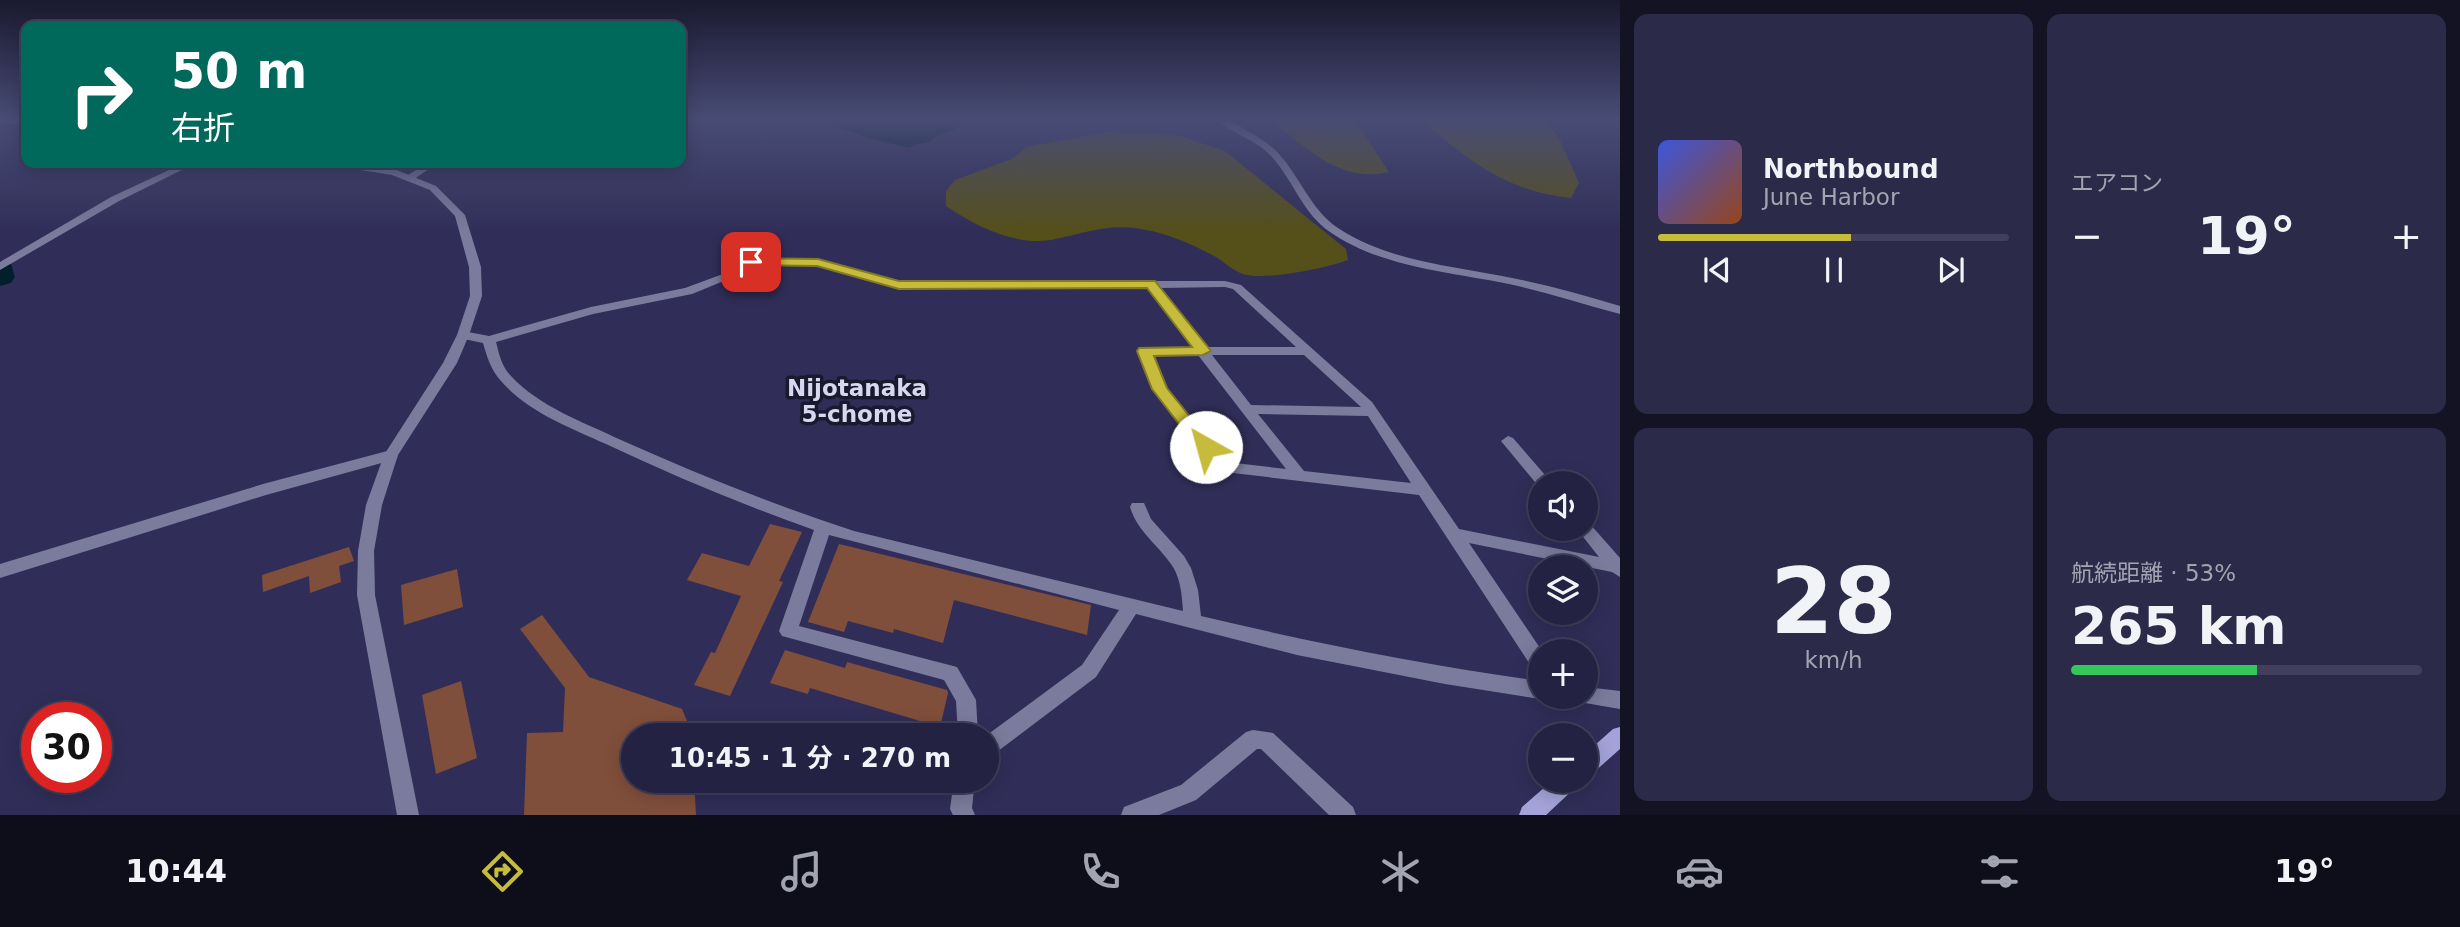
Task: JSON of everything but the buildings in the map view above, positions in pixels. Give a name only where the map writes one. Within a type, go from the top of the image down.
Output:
[{"type":"main road","points":[[1598,755],[1620,736]]},
{"type":"main road","points":[[1530,815],[1555,793]]},
{"type":"street","points":[[1277,157],[1307,206],[1332,229],[1356,243],[1395,256],[1519,283],[1620,310]]},
{"type":"street","points":[[0,267],[105,205],[181,168]]},
{"type":"street","points":[[363,168],[411,177],[444,197],[460,215],[475,267],[475,296],[463,335],[450,363],[391,455],[374,505],[366,551],[366,595],[408,815]]},
{"type":"street","points":[[411,177],[425,168]]},
{"type":"street","points":[[463,335],[489,340],[590,311],[688,291],[727,276],[751,262],[818,262],[899,285],[1225,284],[1237,287],[1371,412],[1528,645]]},
{"type":"street","points":[[1150,284],[1300,477]]},
{"type":"street","points":[[489,340],[495,364],[505,377],[546,411],[702,482],[823,527],[1297,647],[1445,676],[1528,688]]},
{"type":"street","points":[[1306,351],[1145,351],[1160,389],[1221,467],[1423,490]]},
{"type":"street","points":[[1249,409],[1371,412]]},
{"type":"street","points":[[1508,442],[1533,471]]},
{"type":"street","points":[[0,571],[391,455]]},
{"type":"street","points":[[1138,507],[1141,519],[1177,560],[1185,575],[1193,621]]},
{"type":"street","points":[[823,527],[788,631],[950,673],[966,700],[967,723]]},
{"type":"street","points":[[1452,534],[1619,569]]},
{"type":"street","points":[[1595,541],[1619,569]]},
{"type":"street","points":[[999,738],[1088,671],[1132,605]]},
{"type":"street","points":[[1598,697],[1620,700]]},
{"type":"street","points":[[1132,815],[1188,793],[1253,739],[1266,740],[1345,815]]},
{"type":"street","points":[[963,793],[961,809],[964,815]]},
{"type":"shaded area","points":[[1232,157],[1346,249],[1348,260],[1296,273],[1253,276],[1239,273],[1189,243],[1151,231],[1118,227],[1051,240],[1023,240],[982,227],[946,206],[946,191],[955,180],[1014,158]]},
{"type":"shaded area","points":[[1319,157],[1379,157],[1389,172],[1354,173]]},
{"type":"shaded area","points":[[1467,157],[1568,157],[1579,183],[1571,198],[1548,195],[1507,181]]},
{"type":"waterway","points":[[0,270],[0,277]]},
{"type":"district","name":"Nijotanaka 5-chome","points":[[857,401]]},
{"type":"route","points":[[751,262],[818,262],[899,285],[1150,284],[1203,351],[1145,351],[1160,389],[1206,447]]}]
